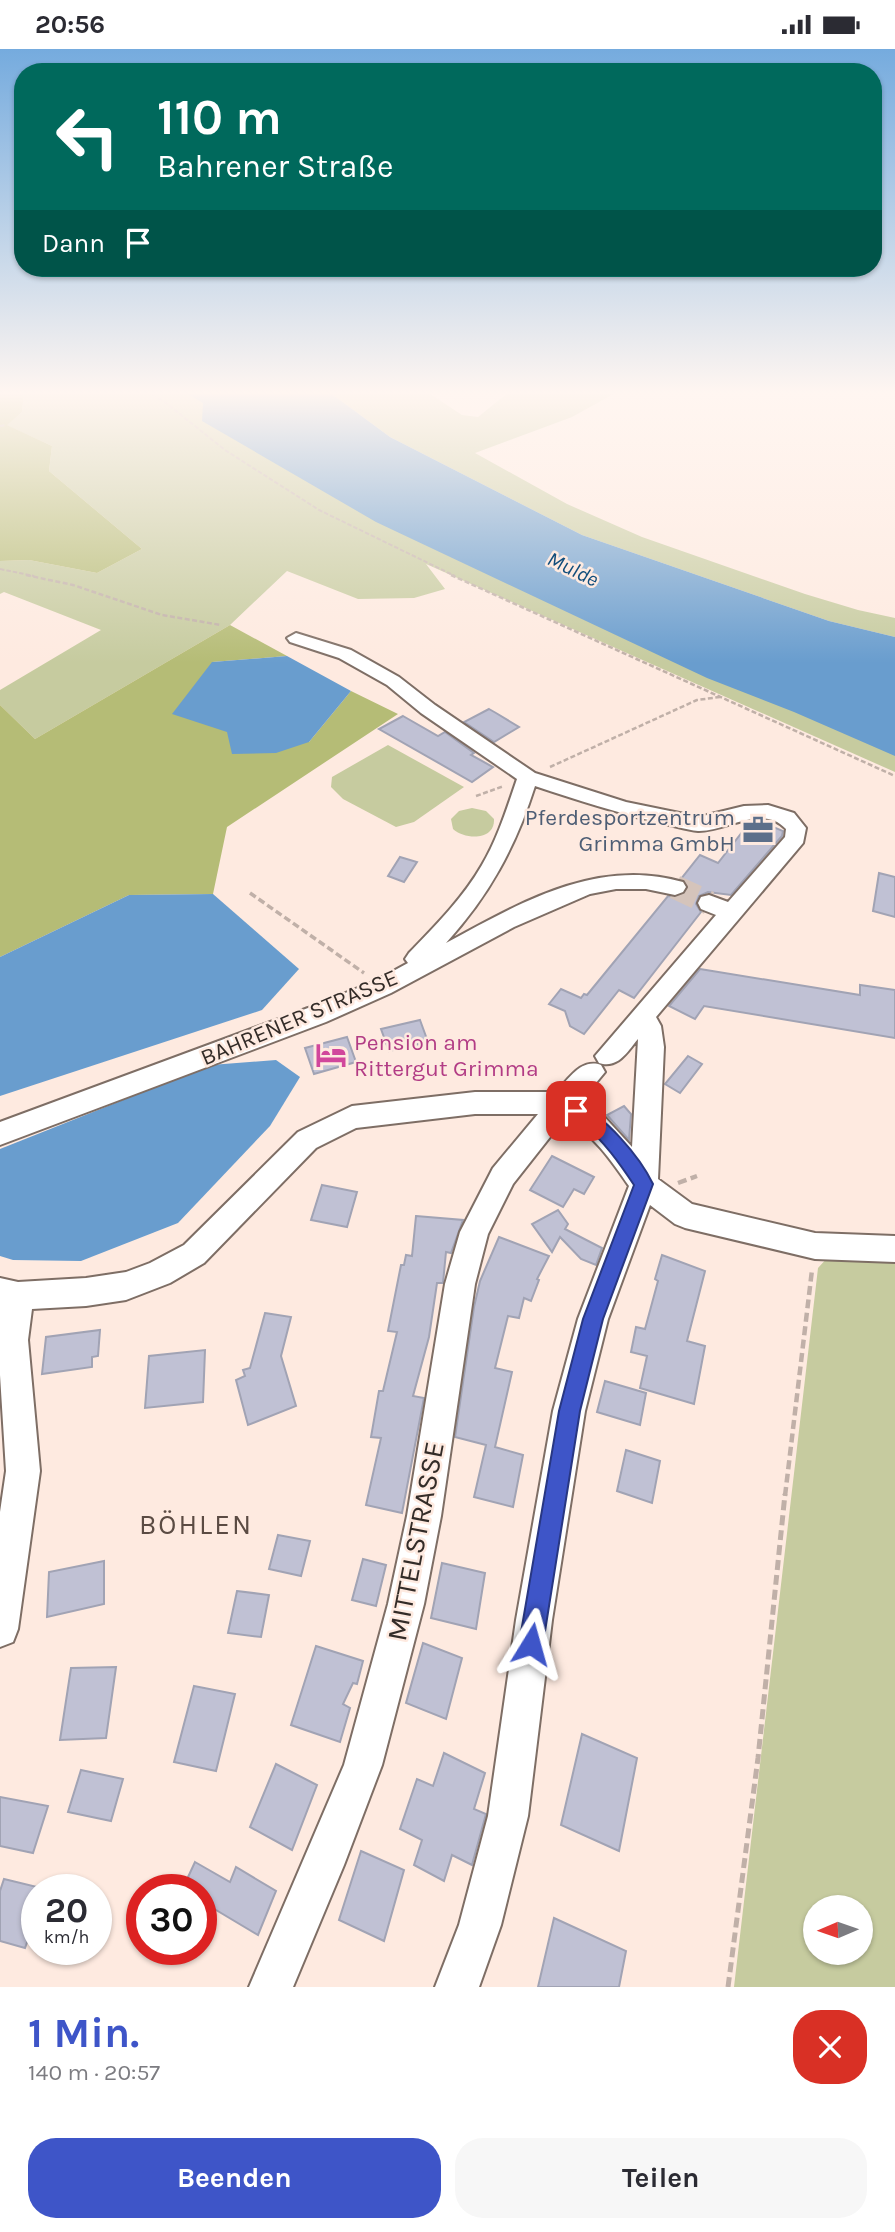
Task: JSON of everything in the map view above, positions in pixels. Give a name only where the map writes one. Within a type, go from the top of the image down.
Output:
[{"type":"street","points":[[296,638],[345,654],[393,681],[428,709],[528,777],[623,808],[699,824],[744,813],[768,812],[787,818],[796,828],[796,838],[733,913],[600,1064],[562,1103]]},
{"type":"street","points":[[392,981],[452,923],[482,884],[503,847],[528,777]]},
{"type":"street","name":"BAHRENER STRASSE","points":[[0,1134],[317,1015],[392,981],[506,921],[585,887],[616,881],[646,881],[675,887]]},
{"type":"street","points":[[709,903],[733,913]]},
{"type":"street","points":[[457,1987],[480,1925],[508,1816],[534,1619],[569,1411],[593,1319],[644,1184],[651,1047],[649,1026],[642,1016]]},
{"type":"street","points":[[0,1629],[23,1471],[9,1294],[86,1292],[126,1286],[160,1273],[194,1254],[307,1140],[352,1117],[475,1103],[562,1103],[590,1119],[620,1151],[644,1184],[685,1215],[815,1246],[895,1249]]},
{"type":"street","name":"MITTELSTRASSE","points":[[271,1987],[324,1865],[367,1752],[406,1604],[424,1516],[460,1284],[474,1232],[503,1177],[562,1103]]},
{"type":"path","points":[[276,482],[319,510],[425,563],[895,776]]},
{"type":"path","points":[[0,569],[73,585],[162,615],[221,625]]},
{"type":"path","points":[[528,777],[697,700],[722,697]]},
{"type":"path","points":[[250,893],[392,981]]},
{"type":"path","points":[[728,1987],[758,1758],[785,1492],[815,1246]]},
{"type":"green space","points":[[0,482],[63,482],[142,549],[97,573],[29,560],[0,561]]},
{"type":"green space","points":[[63,482],[364,482],[895,750],[895,772],[426,564],[445,589],[414,598],[358,599],[287,571],[230,625],[35,739],[0,705],[0,690],[101,630],[4,592],[0,594],[0,561],[29,560],[97,573],[142,549]]},
{"type":"green space","points":[[479,482],[528,482],[567,504],[642,537],[805,594],[895,618],[895,637],[829,621],[582,535]]},
{"type":"green space","points":[[230,625],[287,656],[212,662],[309,742],[351,691],[398,714],[227,827],[213,894],[129,895],[0,957],[0,705],[35,739]]},
{"type":"green space","points":[[388,745],[464,787],[414,822],[396,827],[343,799],[331,787],[332,777]]},
{"type":"green space","points":[[472,808],[486,811],[494,819],[493,826],[485,835],[465,835],[453,829],[451,819],[459,811]]},
{"type":"green space","points":[[829,1256],[895,1261],[895,1987],[734,1987],[818,1268]]},
{"type":"water","name":"Mulde","points":[[308,482],[479,482],[582,535],[829,621],[895,637],[895,756],[707,678],[376,522]]},
{"type":"water","points":[[287,656],[351,691],[309,742],[276,753],[232,754],[227,732],[172,714],[212,662]]},
{"type":"water","points":[[213,894],[299,969],[262,1010],[0,1096],[0,957],[129,895]]},
{"type":"water","points":[[276,1060],[300,1077],[270,1126],[178,1223],[81,1261],[13,1260],[0,1256],[0,1149],[211,1065]]},
{"type":"building","points":[[489,709],[519,727],[494,742],[464,722]]},
{"type":"building","points":[[403,716],[438,736],[445,732],[474,753],[471,755],[493,767],[472,782],[379,729]]},
{"type":"building","points":[[759,821],[783,831],[782,836],[731,895],[708,892],[699,896],[696,904],[701,912],[634,998],[619,990],[584,1034],[570,1026],[565,1011],[549,1004],[561,989],[581,998],[584,994],[587,995],[668,896],[676,897],[685,893],[688,886],[681,879],[700,855],[718,863],[750,822]]},
{"type":"building","points":[[400,857],[417,862],[404,882],[388,876]]},
{"type":"building","points":[[879,873],[895,877],[895,917],[873,911]]},
{"type":"building","points":[[700,969],[860,995],[860,985],[895,990],[895,1038],[704,1006],[695,1019],[669,1006]]},
{"type":"building","points":[[420,1020],[428,1042],[389,1051],[381,1029]]},
{"type":"building","name":"Pension am Rittergut Grimma","points":[[347,1037],[356,1062],[314,1074],[305,1048]]},
{"type":"building","points":[[688,1056],[702,1064],[680,1093],[665,1084]]},
{"type":"building","points":[[624,1106],[631,1114],[629,1140],[607,1115]]},
{"type":"building","points":[[552,1156],[594,1177],[584,1194],[574,1189],[563,1207],[530,1190]]},
{"type":"building","points":[[322,1185],[357,1192],[347,1227],[311,1220]]},
{"type":"building","points":[[558,1210],[568,1224],[565,1229],[602,1248],[596,1265],[581,1259],[560,1237],[552,1252],[532,1224]]},
{"type":"building","points":[[416,1216],[463,1220],[451,1253],[446,1252],[443,1283],[437,1283],[429,1337],[413,1396],[424,1398],[402,1513],[366,1505],[381,1438],[371,1437],[379,1391],[383,1391],[397,1332],[388,1331],[401,1265],[404,1265],[406,1255],[412,1256]]},
{"type":"building","points":[[499,1237],[549,1256],[537,1279],[539,1280],[531,1301],[524,1298],[519,1318],[508,1316],[495,1368],[512,1372],[495,1447],[523,1455],[513,1507],[474,1497],[486,1445],[455,1437],[474,1307],[480,1281]]},
{"type":"building","points":[[662,1255],[705,1271],[687,1341],[705,1346],[694,1404],[640,1388],[647,1356],[631,1352],[636,1327],[645,1329]]},
{"type":"building","points":[[265,1313],[291,1317],[281,1356],[296,1406],[248,1425],[236,1380],[245,1376],[243,1370],[250,1368]]},
{"type":"building","points":[[100,1330],[98,1356],[92,1357],[92,1367],[42,1374],[46,1337]]},
{"type":"building","points":[[205,1350],[203,1402],[145,1408],[149,1356]]},
{"type":"building","points":[[605,1381],[646,1393],[640,1425],[597,1412]]},
{"type":"building","points":[[626,1450],[660,1461],[652,1503],[617,1491]]},
{"type":"building","points":[[278,1535],[310,1541],[301,1576],[269,1569]]},
{"type":"building","points":[[363,1559],[386,1565],[376,1606],[352,1600]]},
{"type":"building","points":[[104,1561],[104,1604],[47,1617],[49,1572]]},
{"type":"building","points":[[442,1563],[485,1573],[476,1629],[431,1618]]},
{"type":"building","points":[[237,1591],[269,1595],[261,1637],[228,1633]]},
{"type":"building","points":[[423,1643],[462,1658],[446,1719],[406,1703]]},
{"type":"building","points":[[316,1646],[363,1661],[357,1684],[353,1683],[343,1704],[350,1708],[340,1742],[291,1725]]},
{"type":"building","points":[[116,1667],[106,1738],[60,1740],[71,1668]]},
{"type":"building","points":[[194,1686],[235,1694],[216,1771],[174,1762]]},
{"type":"building","points":[[582,1734],[637,1758],[619,1851],[561,1825]]},
{"type":"building","points":[[444,1753],[485,1773],[474,1809],[486,1814],[472,1865],[452,1855],[444,1881],[414,1865],[422,1840],[400,1829],[417,1779],[433,1786]]},
{"type":"building","points":[[276,1764],[317,1785],[292,1850],[250,1827]]},
{"type":"building","points":[[81,1770],[123,1779],[111,1821],[68,1812]]},
{"type":"building","points":[[0,1797],[48,1806],[33,1853],[0,1846]]},
{"type":"building","points":[[361,1851],[404,1870],[384,1941],[339,1920]]},
{"type":"building","points":[[195,1862],[216,1874],[189,1874]]},
{"type":"building","points":[[236,1867],[276,1891],[258,1935],[217,1911],[217,1875],[230,1882]]},
{"type":"building","points":[[4,1879],[21,1883],[21,1947],[0,1941],[0,1891]]},
{"type":"building","points":[[554,1918],[626,1951],[619,1987],[538,1987]]},
{"type":"tunnel","points":[[675,887],[709,903]]},
{"type":"place","name":"Pferdesportzentrum Grimma GmbH","points":[[758,830]]},
{"type":"place","name":"Pension am Rittergut Grimma","points":[[331,1055]]},
{"type":"district","name":"BÖHLEN","points":[[196,1524]]},
{"type":"route","points":[[531,1644],[569,1411],[593,1319],[644,1184],[620,1151],[590,1119],[576,1111]]}]
